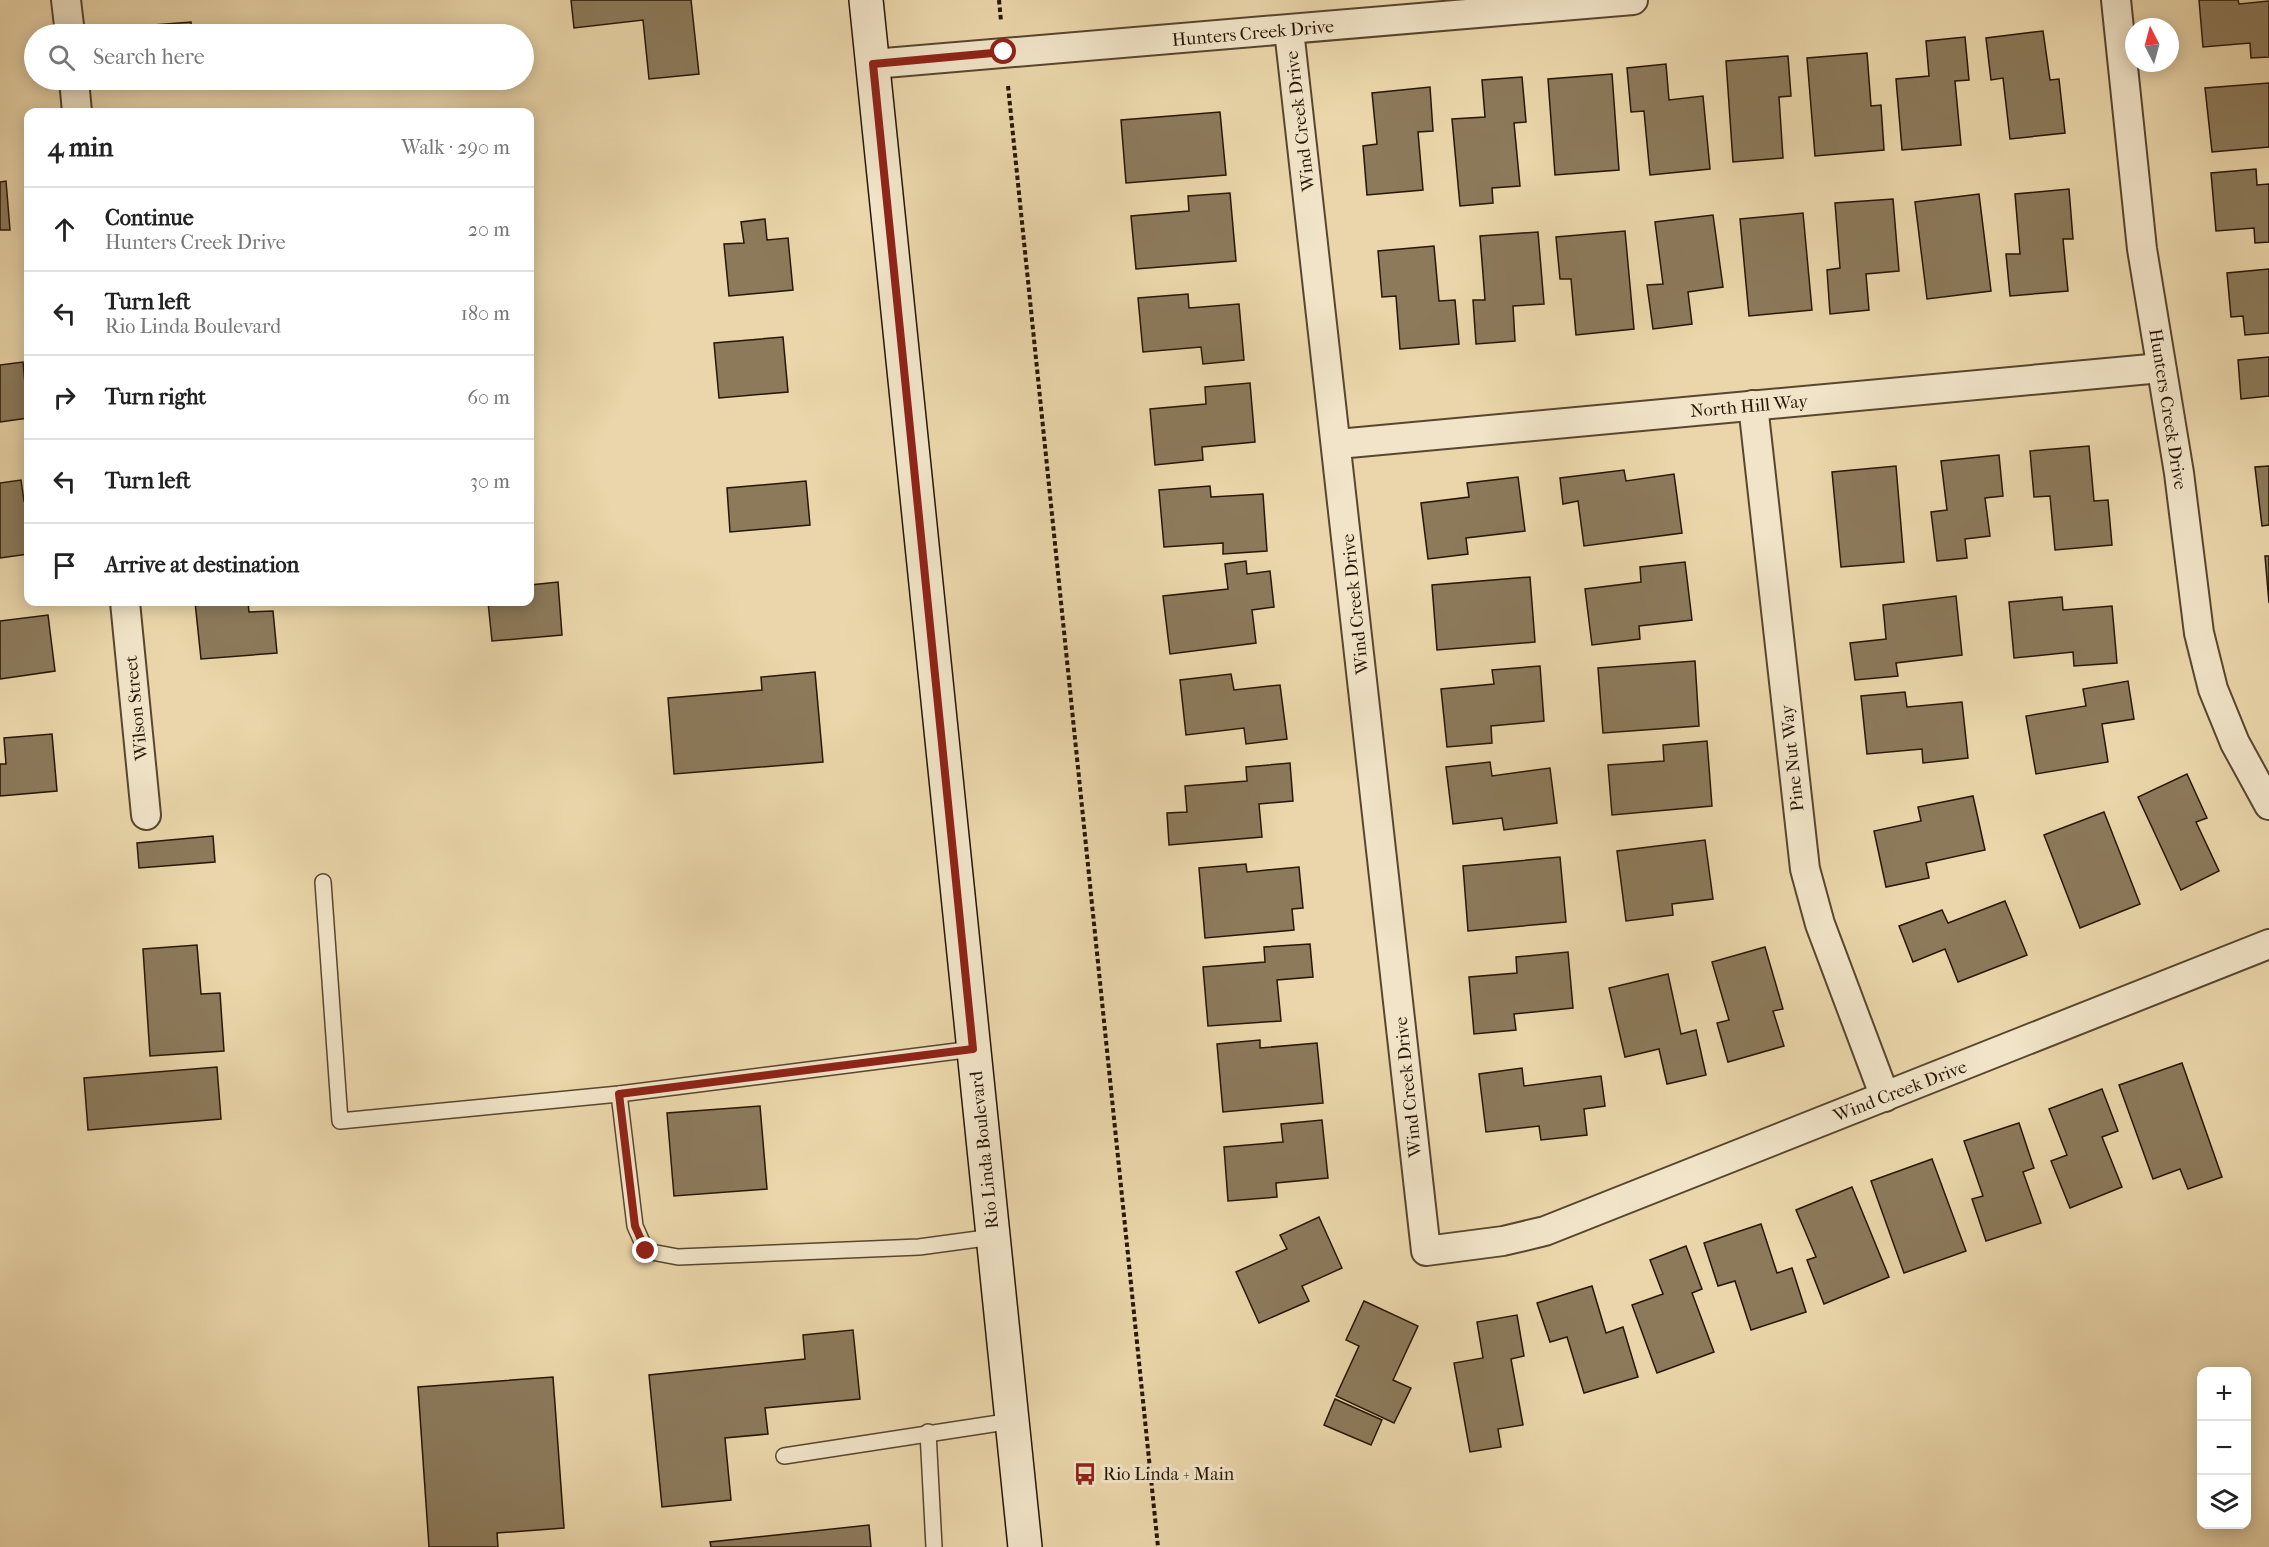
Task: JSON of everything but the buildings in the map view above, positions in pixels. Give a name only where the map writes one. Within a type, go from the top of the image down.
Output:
[{"type":"main road","name":"Rio Linda Boulevard","points":[[866,0],[1025,1547]]},
{"type":"street","points":[[66,0],[69,24]]},
{"type":"street","name":"Hunters Creek Drive","points":[[873,64],[1633,0]]},
{"type":"street","name":"Hunters Creek Drive","points":[[2116,0],[2142,249],[2179,473],[2199,633],[2212,689],[2235,743],[2269,805]]},
{"type":"street","name":"Wind Creek Drive","points":[[1289,30],[1338,444],[1426,1251],[1503,1241],[1545,1231],[2269,944]]},
{"type":"street","points":[[75,90],[77,108]]},
{"type":"street","name":"North Hill Way","points":[[1338,444],[2161,368]]},
{"type":"street","name":"Pine Nut Way","points":[[1753,405],[1805,869],[1820,924],[1885,1097]]},
{"type":"street","name":"Wilson Street","points":[[125,606],[146,814]]},
{"type":"lane","points":[[323,882],[340,1121],[619,1094],[973,1049]]},
{"type":"lane","points":[[619,1094],[635,1226],[646,1251],[678,1257],[919,1247],[993,1237]]},
{"type":"lane","points":[[784,1456],[928,1432],[1012,1421]]},
{"type":"lane","points":[[928,1432],[934,1547]]},
{"type":"path","points":[[999,0],[1001,18]]},
{"type":"path","points":[[1008,85],[1158,1547]]},
{"type":"place","name":"Rio Linda + Main","points":[[1085,1474]]},
{"type":"route","points":[[646,1251],[635,1226],[619,1094],[973,1049],[873,64],[1004,52]]}]
